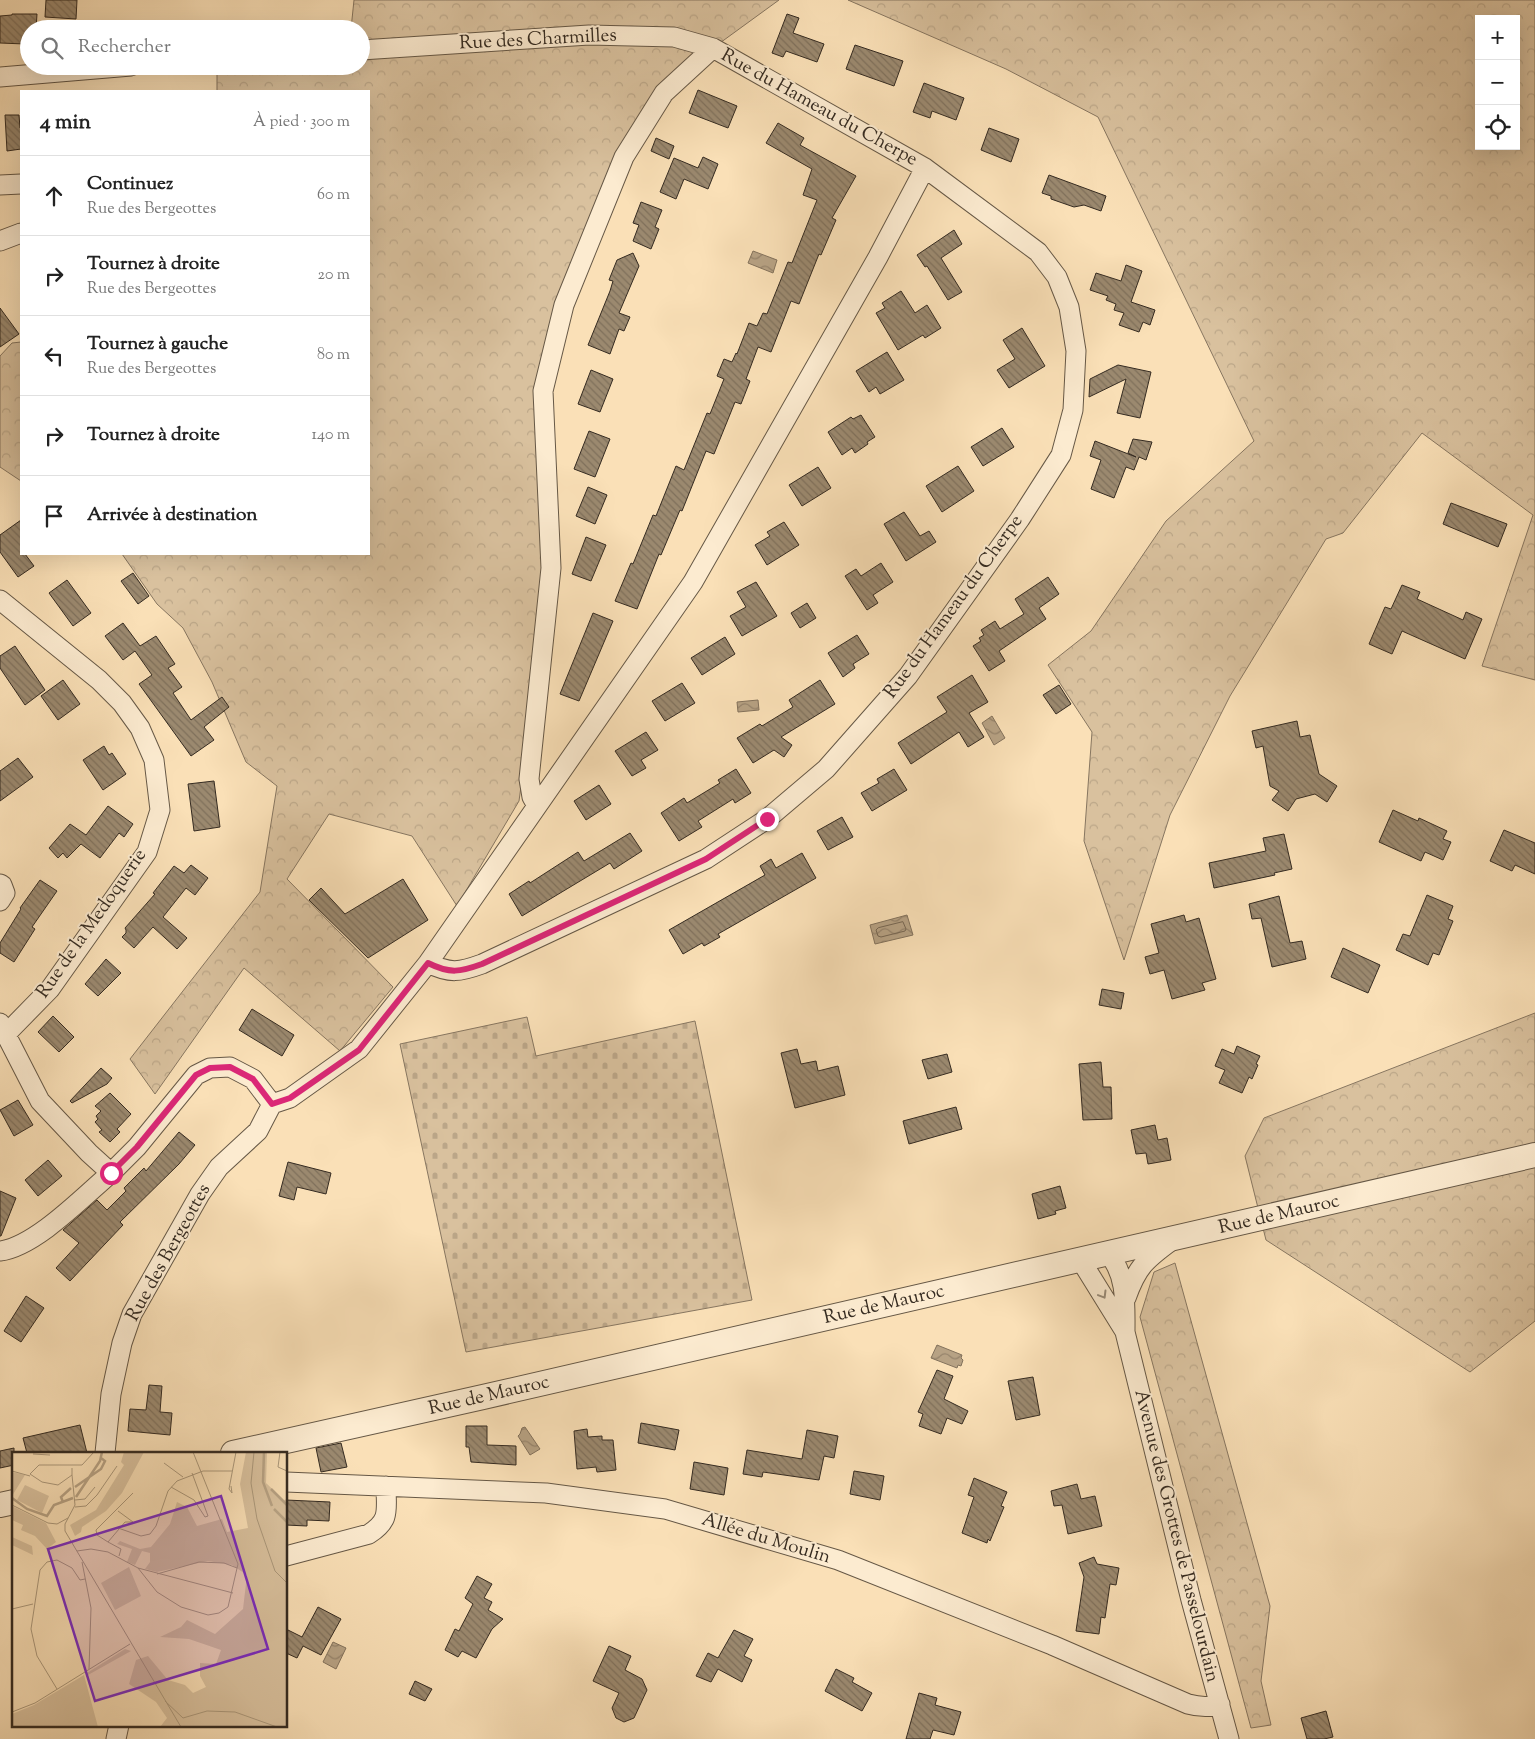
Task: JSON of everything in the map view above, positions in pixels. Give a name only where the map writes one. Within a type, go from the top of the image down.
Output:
[{"type":"street","name":"Rue des Charmilles","points":[[370,49],[589,35],[674,37],[713,48]]},
{"type":"street","name":"Rue du Hameau du Cherpe","points":[[428,963],[436,967],[460,972],[482,964],[706,859],[767,819],[826,769],[908,676],[1020,519],[1061,455],[1073,410],[1076,351],[1069,307],[1057,277],[1038,252],[925,168],[713,48]]},
{"type":"street","points":[[0,1251],[15,1248],[26,1242],[57,1220],[111,1173],[137,1147],[196,1075],[210,1068],[230,1067],[253,1079],[272,1104],[290,1098],[359,1050],[428,963],[537,806],[532,797],[529,779],[551,568],[543,391],[564,306],[624,157],[664,93],[713,48]]},
{"type":"street","points":[[0,77],[24,75]]},
{"type":"street","name":"Rue du Hameau du Cherpe","points":[[537,806],[693,582],[878,257],[925,168]]},
{"type":"street","points":[[0,185],[20,184]]},
{"type":"street","points":[[0,241],[20,233]]},
{"type":"street","name":"Rue de la Medoquerie","points":[[0,600],[99,680],[122,703],[140,728],[154,760],[160,810],[147,852],[50,989],[3,1028]]},
{"type":"street","points":[[0,884],[5,893],[0,901]]},
{"type":"street","points":[[3,1028],[40,1101],[89,1153],[111,1173]]},
{"type":"street","name":"Rue des Bergeottes","points":[[104,1452],[111,1394],[122,1343],[132,1314],[200,1194],[219,1167],[258,1131],[272,1104]]},
{"type":"street","name":"Rue de Mauroc","points":[[237,1452],[1535,1156]]},
{"type":"street","name":"Avenue des Grottes de Passelourdain","points":[[1125,1299],[1133,1276],[1148,1258],[1174,1239]]},
{"type":"street","name":"Avenue des Grottes de Passelourdain","points":[[1108,1253],[1120,1272],[1125,1299],[1125,1332],[1191,1600],[1229,1739]]},
{"type":"street","name":"Avenue des Grottes de Passelourdain","points":[[1080,1259],[1125,1332]]},
{"type":"street","name":"Allée du Moulin","points":[[288,1482],[546,1493],[665,1509],[838,1560],[1052,1646],[1188,1704],[1200,1707],[1213,1707],[1220,1704]]},
{"type":"street","points":[[288,1555],[369,1534],[378,1528],[386,1517],[386,1486]]},
{"type":"street","points":[[116,1739],[119,1726]]},
{"type":"green space","points":[[354,0],[779,0],[713,48],[624,157],[543,391],[551,568],[519,801],[457,906],[412,836],[329,814],[287,879],[393,987],[340,1051],[244,968],[155,1094],[130,1059],[260,892],[277,786],[246,762],[212,682],[183,628],[157,604],[123,555],[370,555],[370,90],[217,90],[217,75],[370,75],[370,20],[352,20]]},
{"type":"green space","points":[[848,0],[1535,0],[1535,680],[1482,666],[1533,515],[1422,433],[1343,533],[1326,539],[1230,696],[1170,815],[1124,960],[1084,841],[1092,732],[1048,665],[1091,631],[1166,521],[1254,441],[1098,117],[1006,69]]},
{"type":"green space","points":[[20,342],[20,480],[0,467],[0,356],[12,343]]},
{"type":"green space","points":[[1535,1013],[1535,1321],[1470,1372],[1266,1240],[1245,1156],[1264,1118]]},
{"type":"green space","points":[[527,1017],[536,1056],[695,1021],[752,1300],[466,1352],[400,1044]]},
{"type":"green space","points":[[1175,1263],[1270,1606],[1261,1681],[1271,1725],[1251,1728],[1140,1317],[1154,1272]]},
{"type":"water","points":[[753,251],[777,260],[773,273],[748,263]]},
{"type":"water","points":[[758,700],[759,710],[738,712],[737,702]]},
{"type":"water","points":[[992,716],[1005,738],[994,745],[982,723]]},
{"type":"water","points":[[907,915],[913,935],[875,944],[870,925]]},
{"type":"water","points":[[937,1345],[962,1355],[961,1366],[958,1365],[957,1368],[931,1358]]},
{"type":"water","points":[[525,1427],[540,1449],[530,1455],[518,1436],[522,1428]]},
{"type":"water","points":[[333,1642],[346,1648],[336,1669],[323,1662]]},
{"type":"building","points":[[46,0],[77,0],[76,19],[45,17]]},
{"type":"building","points":[[37,14],[37,20],[20,20],[20,44],[0,43],[0,16]]},
{"type":"building","points":[[787,14],[799,18],[793,33],[824,44],[817,62],[786,51],[783,57],[772,53]]},
{"type":"building","points":[[855,45],[903,61],[894,86],[846,69]]},
{"type":"building","points":[[924,83],[964,98],[956,120],[932,111],[930,118],[913,112]]},
{"type":"building","points":[[698,90],[737,106],[728,128],[689,113]]},
{"type":"building","points":[[5,115],[19,115],[20,149],[7,151]]},
{"type":"building","points":[[778,123],[804,138],[800,145],[856,176],[832,218],[836,220],[821,255],[819,254],[799,304],[791,301],[771,352],[758,347],[746,379],[750,381],[741,404],[735,402],[714,454],[706,451],[682,511],[680,510],[661,555],[659,554],[637,609],[615,601],[631,563],[633,564],[653,515],[656,516],[676,466],[684,470],[707,413],[710,414],[724,379],[717,376],[724,359],[732,362],[749,323],[757,326],[763,313],[767,314],[788,262],[792,263],[817,200],[803,195],[812,169],[766,143]]},
{"type":"building","points":[[989,128],[1019,139],[1011,162],[981,150]]},
{"type":"building","points":[[656,138],[674,146],[669,159],[651,151]]},
{"type":"building","points":[[703,157],[718,164],[708,189],[684,179],[676,199],[660,192],[674,158],[698,168]]},
{"type":"building","points":[[1049,175],[1106,196],[1101,211],[1084,205],[1074,207],[1051,199],[1051,196],[1042,193]]},
{"type":"building","points":[[641,202],[662,210],[655,227],[659,229],[651,249],[633,241],[639,225],[633,223]]},
{"type":"building","points":[[954,230],[962,244],[941,258],[962,292],[948,300],[927,266],[925,267],[917,255]]},
{"type":"building","points":[[633,253],[639,266],[619,313],[630,317],[624,331],[619,329],[610,354],[588,345],[610,291],[613,281],[609,280],[617,260]]},
{"type":"building","points":[[1126,265],[1142,271],[1131,302],[1155,310],[1150,325],[1143,322],[1139,332],[1119,325],[1124,313],[1114,310],[1116,304],[1106,300],[1108,296],[1090,290],[1096,273],[1121,281]]},
{"type":"building","points":[[901,291],[915,313],[927,305],[941,328],[925,338],[923,335],[898,350],[876,313],[885,308],[882,303]]},
{"type":"building","points":[[0,308],[19,334],[0,347]]},
{"type":"building","points":[[1022,328],[1045,366],[1009,388],[997,370],[1015,359],[1003,340]]},
{"type":"building","points":[[887,352],[904,380],[880,394],[876,387],[869,392],[856,371]]},
{"type":"building","points":[[1118,365],[1151,372],[1140,418],[1117,413],[1126,379],[1089,397],[1090,379]]},
{"type":"building","points":[[591,370],[613,379],[600,412],[578,404]]},
{"type":"building","points":[[861,415],[875,437],[855,453],[852,448],[842,455],[828,432],[851,417],[853,419]]},
{"type":"building","points":[[1002,428],[1014,447],[983,466],[971,447]]},
{"type":"building","points":[[589,431],[610,439],[595,477],[574,469]]},
{"type":"building","points":[[1133,439],[1152,442],[1146,460],[1139,457],[1134,470],[1126,467],[1114,498],[1091,489],[1101,460],[1090,456],[1095,441],[1136,457],[1128,453]]},
{"type":"building","points":[[958,466],[974,491],[942,512],[926,486]]},
{"type":"building","points":[[818,467],[831,488],[802,506],[789,485]]},
{"type":"building","points":[[588,487],[607,495],[595,524],[576,516]]},
{"type":"building","points":[[1451,503],[1507,524],[1498,547],[1443,524]]},
{"type":"building","points":[[904,512],[920,536],[929,531],[936,542],[906,561],[884,524]]},
{"type":"building","points":[[20,521],[20,555],[26,555],[34,566],[18,577],[0,552],[0,535]]},
{"type":"building","points":[[784,522],[799,545],[767,565],[755,545],[770,536],[767,532]]},
{"type":"building","points":[[586,537],[606,545],[591,581],[572,574]]},
{"type":"building","points":[[881,563],[893,582],[873,595],[878,603],[867,610],[845,576],[856,569],[861,576]]},
{"type":"building","points":[[133,573],[149,596],[138,604],[121,581]]},
{"type":"building","points":[[1048,577],[1059,594],[1039,608],[1046,619],[999,651],[1005,661],[989,671],[973,646],[981,641],[979,638],[984,635],[981,630],[995,621],[1000,629],[1024,614],[1015,599]]},
{"type":"building","points":[[67,580],[91,613],[73,626],[49,593]]},
{"type":"building","points":[[756,582],[777,616],[742,636],[730,616],[746,607],[737,592]]},
{"type":"building","points":[[1402,585],[1420,592],[1417,599],[1463,620],[1466,612],[1482,619],[1465,659],[1402,631],[1392,654],[1369,644],[1385,607],[1391,609]]},
{"type":"building","points":[[807,603],[816,618],[800,628],[791,613]]},
{"type":"building","points":[[593,613],[613,621],[579,701],[560,694]]},
{"type":"building","points":[[123,623],[140,646],[156,636],[175,664],[168,668],[182,687],[173,693],[191,720],[222,697],[229,707],[204,727],[214,740],[191,756],[139,684],[152,675],[135,651],[123,660],[105,636]]},
{"type":"building","points":[[857,635],[869,654],[853,664],[855,668],[843,677],[828,653]]},
{"type":"building","points":[[725,637],[735,654],[702,675],[691,658]]},
{"type":"building","points":[[15,646],[45,690],[25,705],[0,668],[0,656]]},
{"type":"building","points":[[972,675],[988,702],[969,713],[984,737],[968,747],[959,732],[911,764],[898,743],[947,712],[937,697]]},
{"type":"building","points":[[63,680],[80,704],[58,720],[41,696]]},
{"type":"building","points":[[820,680],[835,704],[781,737],[792,745],[784,757],[774,750],[753,763],[737,738],[760,724],[762,726],[793,707],[789,700]]},
{"type":"building","points":[[682,683],[695,703],[665,721],[652,701]]},
{"type":"building","points":[[1059,685],[1071,704],[1056,714],[1043,695]]},
{"type":"building","points":[[1297,721],[1300,737],[1310,735],[1319,774],[1337,786],[1327,802],[1315,794],[1296,799],[1288,811],[1272,800],[1279,791],[1270,786],[1263,746],[1256,748],[1252,731]]},
{"type":"building","points":[[646,732],[658,750],[641,760],[646,768],[632,776],[615,751]]},
{"type":"building","points":[[104,746],[109,755],[112,753],[126,774],[103,790],[83,760]]},
{"type":"building","points":[[18,758],[33,777],[0,801],[0,771]]},
{"type":"building","points":[[736,769],[751,793],[735,803],[733,799],[698,821],[702,827],[679,841],[661,813],[684,798],[687,803],[720,783],[718,780]]},
{"type":"building","points":[[894,769],[907,790],[872,811],[861,793],[879,783],[877,779]]},
{"type":"building","points":[[214,781],[220,827],[194,831],[188,784]]},
{"type":"building","points":[[599,785],[611,804],[586,820],[574,801]]},
{"type":"building","points":[[108,806],[133,824],[124,837],[119,833],[100,858],[81,844],[67,858],[63,853],[58,858],[49,848],[70,824],[86,835]]},
{"type":"building","points":[[1393,810],[1418,821],[1419,818],[1447,831],[1443,839],[1451,842],[1443,860],[1425,852],[1421,861],[1379,842]]},
{"type":"building","points":[[842,817],[853,837],[828,850],[817,831]]},
{"type":"building","points":[[1504,830],[1535,843],[1535,874],[1515,865],[1512,871],[1490,861]]},
{"type":"building","points":[[630,833],[642,851],[614,869],[610,863],[522,916],[509,894],[529,881],[530,883],[578,852],[584,861]]},
{"type":"building","points":[[1284,834],[1292,869],[1274,873],[1275,875],[1214,888],[1209,863],[1266,851],[1263,838]]},
{"type":"building","points":[[802,853],[816,878],[718,934],[720,937],[704,946],[702,943],[683,954],[669,930],[765,875],[760,866],[771,859],[776,868]]},
{"type":"building","points":[[191,865],[208,878],[195,895],[186,888],[163,917],[187,938],[177,949],[153,927],[134,948],[122,937],[126,933],[125,928],[155,894],[153,893],[174,866],[184,873]]},
{"type":"building","points":[[403,879],[428,920],[368,958],[309,900],[321,888],[345,914]]},
{"type":"building","points":[[40,880],[57,891],[32,927],[35,929],[14,962],[0,953],[0,943],[20,908]]},
{"type":"building","points":[[1427,895],[1453,906],[1448,919],[1453,921],[1439,955],[1433,953],[1428,965],[1396,950],[1403,934],[1410,936]]},
{"type":"building","points":[[1279,896],[1290,943],[1302,941],[1306,959],[1272,967],[1261,918],[1252,919],[1249,904]]},
{"type":"building","points":[[1184,915],[1186,922],[1199,918],[1216,979],[1202,983],[1205,990],[1172,999],[1164,970],[1150,974],[1145,957],[1159,953],[1151,924]]},
{"type":"building","points":[[1343,948],[1380,965],[1368,993],[1331,977]]},
{"type":"building","points":[[106,959],[121,973],[98,996],[85,984]]},
{"type":"building","points":[[1102,989],[1124,993],[1121,1009],[1099,1005]]},
{"type":"building","points":[[252,1009],[294,1035],[282,1056],[239,1030]]},
{"type":"building","points":[[53,1016],[74,1037],[59,1052],[38,1032]]},
{"type":"building","points":[[1237,1046],[1260,1056],[1252,1079],[1249,1077],[1242,1093],[1219,1083],[1225,1070],[1215,1066],[1222,1049],[1234,1054]]},
{"type":"building","points":[[797,1049],[801,1064],[816,1061],[818,1071],[838,1066],[845,1095],[795,1108],[781,1053]]},
{"type":"building","points":[[947,1054],[952,1072],[928,1079],[922,1060]]},
{"type":"building","points":[[1101,1062],[1103,1087],[1111,1087],[1112,1119],[1083,1120],[1079,1064]]},
{"type":"building","points":[[101,1068],[112,1078],[107,1084],[72,1103],[70,1101]]},
{"type":"building","points":[[110,1093],[131,1114],[117,1129],[120,1132],[110,1142],[99,1132],[102,1130],[95,1122],[98,1119],[96,1116],[101,1111],[95,1106]]},
{"type":"building","points":[[18,1100],[33,1125],[14,1136],[0,1110]]},
{"type":"building","points":[[956,1107],[962,1129],[909,1144],[903,1121]]},
{"type":"building","points":[[1155,1125],[1158,1140],[1167,1138],[1171,1160],[1148,1164],[1146,1153],[1136,1154],[1131,1130]]},
{"type":"building","points":[[179,1132],[195,1145],[179,1164],[120,1222],[123,1225],[70,1281],[56,1268],[79,1243],[63,1230],[97,1200],[107,1210],[126,1191],[124,1188],[144,1168],[146,1171]]},
{"type":"building","points":[[48,1160],[62,1176],[38,1196],[25,1180]]},
{"type":"building","points":[[288,1162],[331,1173],[326,1194],[297,1187],[294,1200],[279,1196]]},
{"type":"building","points":[[1060,1186],[1066,1208],[1055,1211],[1056,1214],[1038,1219],[1032,1194]]},
{"type":"building","points":[[0,1191],[16,1198],[1,1236],[0,1236]]},
{"type":"building","points":[[26,1296],[44,1308],[21,1342],[4,1331]]},
{"type":"building","points":[[937,1370],[953,1376],[944,1399],[968,1411],[962,1424],[947,1418],[941,1434],[919,1426],[923,1414],[918,1412]]},
{"type":"building","points":[[1033,1377],[1040,1415],[1016,1420],[1008,1381]]},
{"type":"building","points":[[149,1385],[162,1386],[160,1412],[172,1413],[170,1435],[128,1431],[130,1409],[146,1410]]},
{"type":"building","points":[[641,1423],[679,1430],[675,1450],[638,1443]]},
{"type":"building","points":[[80,1425],[87,1452],[27,1452],[23,1438]]},
{"type":"building","points":[[466,1426],[487,1426],[487,1445],[516,1446],[516,1465],[471,1462],[469,1447],[466,1447]]},
{"type":"building","points":[[587,1429],[588,1437],[602,1436],[602,1440],[613,1440],[616,1470],[597,1472],[596,1467],[577,1469],[574,1431]]},
{"type":"building","points":[[807,1430],[838,1436],[834,1458],[824,1456],[819,1480],[763,1472],[762,1477],[743,1474],[747,1450],[802,1459]]},
{"type":"building","points":[[341,1443],[347,1467],[321,1472],[316,1448]]},
{"type":"building","points":[[14,1448],[14,1452],[12,1452],[12,1465],[0,1468],[0,1451]]},
{"type":"building","points":[[694,1462],[728,1468],[724,1495],[690,1489]]},
{"type":"building","points":[[854,1471],[884,1476],[880,1500],[850,1494]]},
{"type":"building","points":[[974,1478],[1007,1492],[1001,1506],[1004,1507],[990,1541],[988,1539],[987,1543],[962,1533],[974,1497],[968,1495]]},
{"type":"building","points":[[1077,1484],[1081,1499],[1095,1496],[1102,1526],[1068,1534],[1062,1505],[1054,1506],[1051,1491]]},
{"type":"building","points":[[288,1500],[330,1502],[329,1521],[307,1520],[307,1526],[288,1525]]},
{"type":"building","points":[[1094,1557],[1097,1564],[1119,1568],[1116,1585],[1110,1584],[1105,1618],[1101,1617],[1099,1634],[1076,1631],[1084,1577],[1079,1563]]},
{"type":"building","points":[[477,1576],[492,1584],[484,1598],[492,1602],[488,1610],[503,1619],[492,1629],[476,1658],[462,1651],[458,1657],[445,1650],[455,1629],[459,1631],[473,1604],[465,1598]]},
{"type":"building","points":[[318,1607],[341,1619],[321,1655],[303,1646],[297,1658],[288,1654],[288,1630],[302,1637]]},
{"type":"building","points":[[734,1630],[753,1639],[744,1656],[752,1660],[742,1682],[718,1669],[711,1682],[696,1676],[708,1653],[718,1658]]},
{"type":"building","points":[[609,1646],[631,1656],[625,1670],[642,1679],[647,1690],[634,1718],[624,1722],[616,1718],[612,1708],[619,1693],[593,1681]]},
{"type":"building","points":[[836,1669],[854,1678],[852,1682],[872,1693],[862,1711],[825,1691]]},
{"type":"building","points":[[415,1681],[432,1689],[425,1701],[409,1694]]},
{"type":"building","points":[[919,1693],[937,1698],[935,1705],[961,1712],[954,1735],[933,1730],[930,1739],[906,1739]]},
{"type":"building","points":[[1326,1711],[1333,1737],[1307,1739],[1301,1718]]},
{"type":"route","points":[[111,1173],[137,1147],[196,1075],[210,1068],[230,1067],[253,1079],[272,1104],[290,1098],[359,1050],[428,963],[436,967],[460,972],[482,964],[706,859],[767,819]]}]
